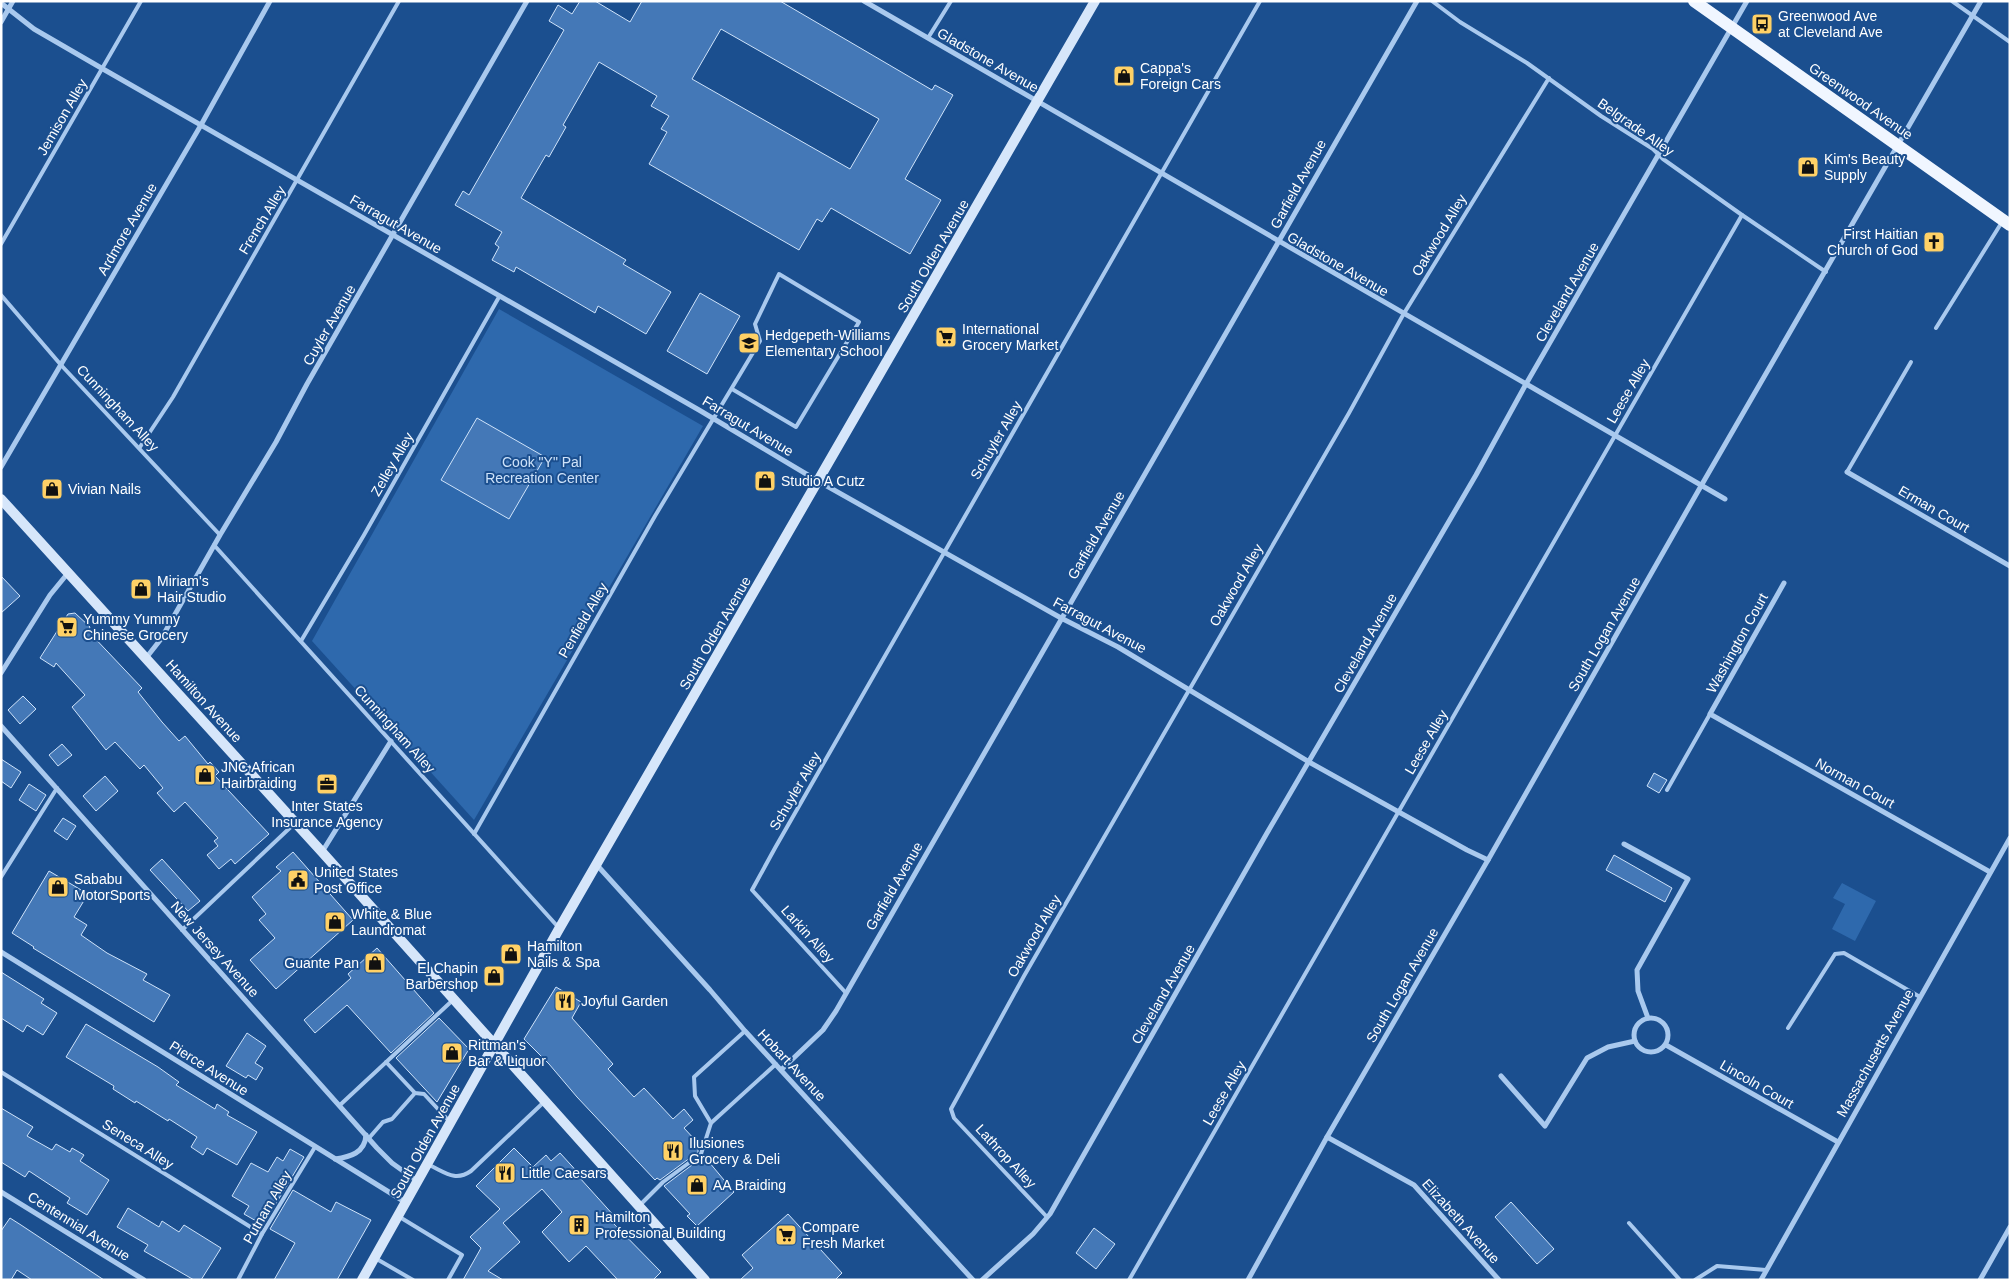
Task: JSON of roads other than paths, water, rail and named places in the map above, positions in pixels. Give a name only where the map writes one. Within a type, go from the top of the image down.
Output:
[{"type":"main road","name":"South Olden Avenue","points":[[362,1280],[450,1122],[495,1046],[559,928],[1095,1]]},
{"type":"main road","name":"Greenwood Avenue","points":[[1694,1],[2006,222]]},
{"type":"main road","name":"Hamilton Avenue","points":[[1,498],[322,852],[705,1280]]},
{"type":"street","points":[[1,22],[13,1]]},
{"type":"street","name":"Ardmore Avenue","points":[[1,467],[201,125],[270,1]]},
{"type":"street","name":"Cuyler Avenue","points":[[146,658],[161,639],[214,545],[276,442],[307,384],[394,236],[527,1]]},
{"type":"street","name":"Gladstone Avenue","points":[[864,1],[1725,499]]},
{"type":"street","name":"Garfield Avenue","points":[[782,1070],[823,1030],[846,993],[1417,1]]},
{"type":"street","name":"Cleveland Avenue","points":[[982,1280],[1010,1255],[1047,1217],[1472,483],[1526,384],[1747,1]]},
{"type":"street","name":"South Logan Avenue","points":[[1248,1280],[1327,1137],[1981,1]]},
{"type":"street","name":"Farragut Avenue","points":[[1,4],[34,29],[713,418],[818,481],[944,550],[1061,618],[1118,647],[1309,762],[1488,860]]},
{"type":"street","name":"Erman Court","points":[[1847,472],[2010,566]]},
{"type":"street","points":[[1,673],[50,595],[68,573]]},
{"type":"street","name":"Washington Court","points":[[1710,714],[1784,583]]},
{"type":"street","name":"Norman Court","points":[[1710,714],[1990,872]]},
{"type":"street","name":"New Jersey Avenue","points":[[1,726],[368,1137],[392,1163],[417,1181]]},
{"type":"street","points":[[322,852],[391,741]]},
{"type":"street","name":"Massachusetts Avenue","points":[[1761,1280],[2010,838]]},
{"type":"street","points":[[1624,844],[1688,879],[1637,970],[1638,991],[1648,1018]]},
{"type":"street","name":"Hobart Avenue","points":[[596,864],[710,990],[744,1031],[782,1070],[973,1280]]},
{"type":"street","name":"Pierce Avenue","points":[[1,952],[406,1203]]},
{"type":"street","points":[[1648,1018],[1660,1020],[1666,1025],[1668,1037],[1666,1045],[1658,1051],[1648,1052],[1642,1050],[1635,1041],[1634,1029],[1642,1020],[1648,1018]]},
{"type":"street","points":[[1501,1076],[1545,1126],[1588,1058],[1608,1047],[1635,1041]]},
{"type":"street","name":"Lincoln Court","points":[[1666,1045],[1838,1142]]},
{"type":"street","points":[[335,1159],[347,1158],[358,1152],[366,1143],[368,1137]]},
{"type":"street","name":"Elizabeth Avenue","points":[[1327,1137],[1414,1185],[1499,1280]]},
{"type":"street","name":"Centennial Avenue","points":[[1,1192],[144,1280]]},
{"type":"street","points":[[1980,1280],[2010,1227]]},
{"type":"lane","name":"Jemison Alley","points":[[1,244],[141,1]]},
{"type":"lane","name":"French Alley","points":[[140,448],[173,397],[399,1]]},
{"type":"lane","points":[[928,38],[950,1]]},
{"type":"lane","name":"Schuyler Alley","points":[[752,890],[944,550],[1260,1]]},
{"type":"lane","name":"Belgrade Alley","points":[[1432,1],[1549,78],[1826,272]]},
{"type":"lane","points":[[1952,1],[2010,42]]},
{"type":"lane","name":"Oakwood Alley","points":[[952,1109],[1029,968],[1349,413],[1403,314],[1549,78]]},
{"type":"lane","name":"Leese Alley","points":[[1129,1280],[1742,215]]},
{"type":"lane","points":[[1936,328],[2006,222]]},
{"type":"lane","name":"Penfield Alley","points":[[474,834],[655,516],[760,341],[755,324],[779,274],[859,322],[796,427],[732,389]]},
{"type":"lane","name":"Cunningham Alley","points":[[1,295],[61,365],[220,535]]},
{"type":"lane","name":"Zelley Alley","points":[[301,641],[355,552],[499,297]]},
{"type":"lane","points":[[1847,472],[1911,362]]},
{"type":"lane","name":"Cunningham Alley","points":[[214,545],[559,928]]},
{"type":"lane","points":[[1667,790],[1710,714]]},
{"type":"lane","points":[[1,877],[58,788]]},
{"type":"lane","points":[[182,930],[295,823]]},
{"type":"lane","name":"Larkin Alley","points":[[752,890],[846,993]]},
{"type":"lane","points":[[1788,1028],[1834,954],[1844,953],[1920,997]]},
{"type":"lane","points":[[340,1105],[454,999]]},
{"type":"lane","points":[[711,1123],[695,1096],[694,1077],[744,1031]]},
{"type":"lane","points":[[386,1062],[415,1093],[424,1094],[450,1122]]},
{"type":"lane","points":[[639,1206],[663,1182],[701,1154],[711,1123],[776,1064]]},
{"type":"lane","name":"Seneca Alley","points":[[1,1072],[262,1234]]},
{"type":"lane","points":[[368,1137],[383,1122],[392,1119],[415,1093]]},
{"type":"lane","points":[[427,1164],[454,1177],[462,1177],[471,1171],[544,1101]]},
{"type":"lane","name":"Lathrop Alley","points":[[952,1109],[954,1118],[1047,1217]]},
{"type":"lane","name":"Putnam Alley","points":[[238,1280],[262,1234],[315,1147]]},
{"type":"lane","points":[[398,1216],[462,1255],[448,1280]]},
{"type":"lane","points":[[1629,1223],[1680,1280]]},
{"type":"lane","points":[[375,1258],[413,1280]]},
{"type":"lane","points":[[1695,1280],[1718,1266],[1737,1266],[1766,1270]]},
{"type":"place","name":"Greenwood Ave at Cleveland Ave","points":[[1762,24]]},
{"type":"place","name":"Cappa's Foreign Cars","points":[[1124,76]]},
{"type":"place","name":"Kim's Beauty Supply","points":[[1808,167]]},
{"type":"place","name":"First Haitian Church of God","points":[[1934,242]]},
{"type":"place","name":"International Grocery Market","points":[[946,337]]},
{"type":"place","name":"Hedgepeth-Williams Elementary School","points":[[749,343]]},
{"type":"place","name":"Studio A Cutz","points":[[765,481]]},
{"type":"place","name":"Vivian Nails","points":[[52,489]]},
{"type":"place","name":"Miriam's Hair Studio","points":[[141,589]]},
{"type":"place","name":"Yummy Yummy Chinese Grocery","points":[[67,627]]},
{"type":"place","name":"JNC African Hairbraiding","points":[[205,775]]},
{"type":"place","name":"Inter States Insurance Agency","points":[[327,784]]},
{"type":"place","name":"United States Post Office","points":[[298,880]]},
{"type":"place","name":"Sababu MotorSports","points":[[58,887]]},
{"type":"place","name":"White & Blue Laundromat","points":[[335,922]]},
{"type":"place","name":"Hamilton Nails & Spa","points":[[511,954]]},
{"type":"place","name":"Guante Pan","points":[[375,963]]},
{"type":"place","name":"El Chapin Barbershop","points":[[494,976]]},
{"type":"place","name":"Joyful Garden","points":[[565,1001]]},
{"type":"place","name":"Rittman's Bar & Liquor","points":[[452,1053]]},
{"type":"place","name":"Ilusiones Grocery & Deli","points":[[673,1151]]},
{"type":"place","name":"Little Caesars","points":[[505,1173]]},
{"type":"place","name":"AA Braiding","points":[[697,1185]]},
{"type":"place","name":"Hamilton Professional Building","points":[[579,1225]]},
{"type":"place","name":"Compare Fresh Market","points":[[786,1235]]},
{"type":"park label","name":"Cook \"Y\" Pal Recreation Center","points":[[542,470]]}]
